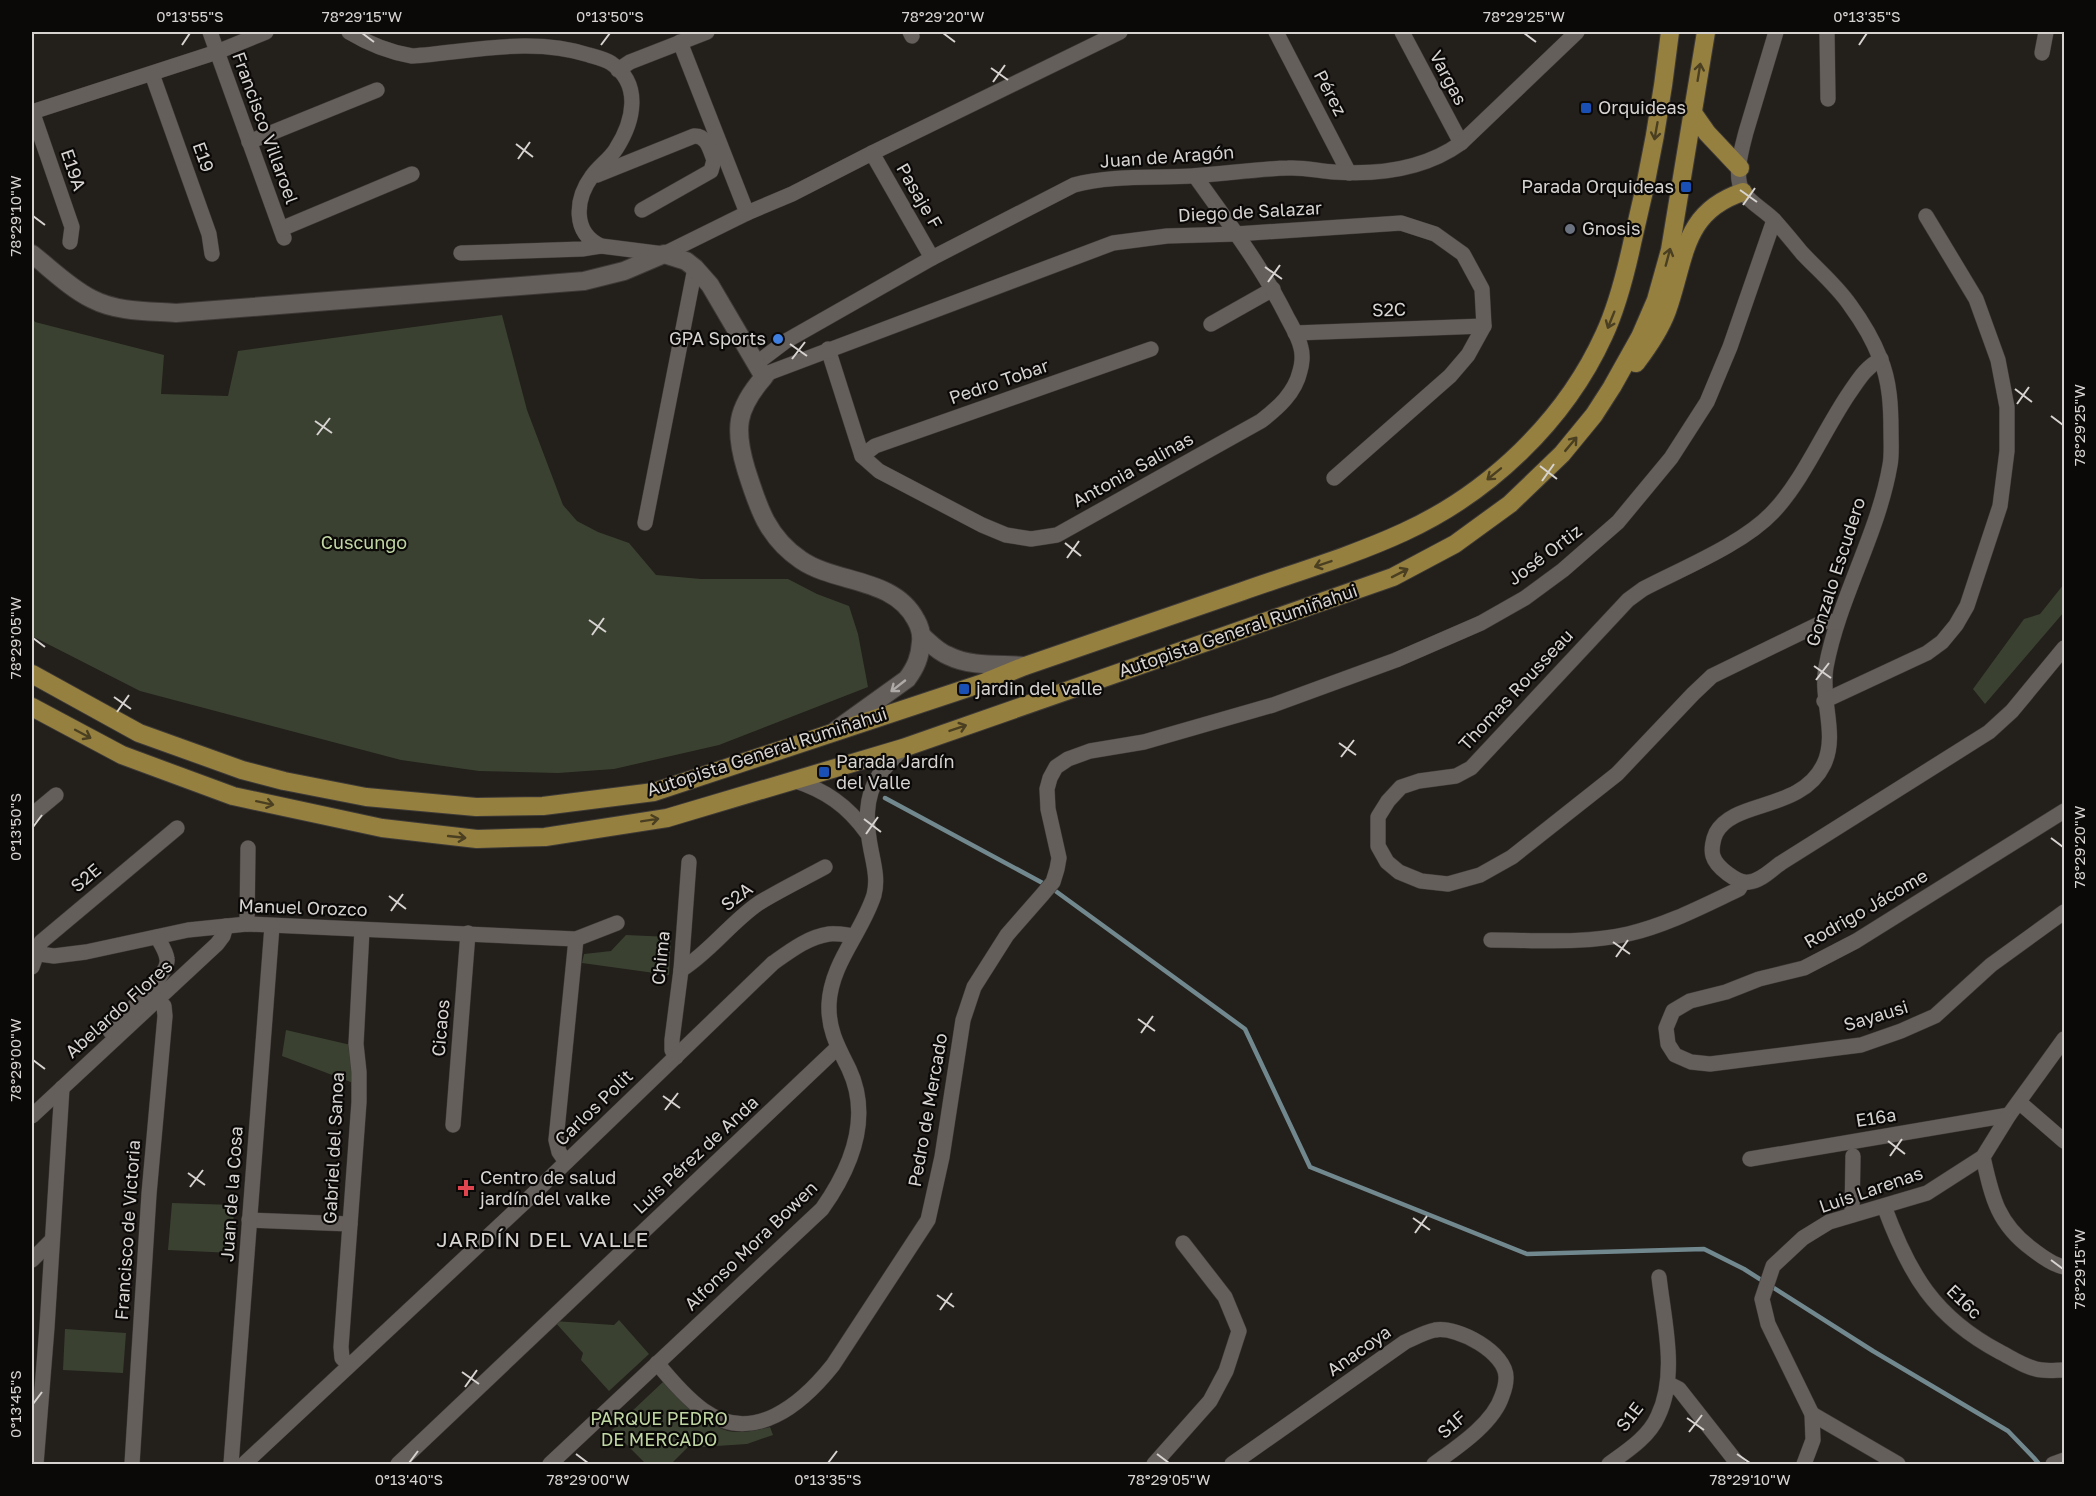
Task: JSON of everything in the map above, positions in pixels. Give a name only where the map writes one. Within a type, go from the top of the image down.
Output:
[{"type":"highway","name":"Autopista General Rumiñahui","points":[[32,674],[139,734],[242,770],[284,781],[366,797],[476,807],[543,806],[654,792],[983,683],[1025,666],[1361,551],[1437,515],[1475,490],[1510,462],[1545,425],[1590,363],[1615,309],[1647,184],[1671,32]]},
{"type":"highway","name":"Autopista General Rumiñahui","points":[[32,706],[122,755],[233,796],[382,828],[477,839],[545,837],[667,818],[903,748],[1393,577],[1455,544],[1510,504],[1562,454],[1594,415],[1612,387],[1640,337],[1656,300],[1670,250],[1706,32]]},
{"type":"highway","points":[[1693,113],[1707,133],[1740,168]]},
{"type":"highway","points":[[1612,387],[1636,363],[1652,342],[1666,314],[1690,237],[1697,224],[1712,207],[1743,192]]},
{"type":"street","name":"Francisco Villaroel","points":[[210,32],[282,233],[412,174]]},
{"type":"street","points":[[32,111],[152,74],[217,52],[266,32]]},
{"type":"street","points":[[349,32],[366,42],[412,56],[532,45],[564,48],[610,62],[626,78],[631,91],[633,107],[616,149],[591,177],[582,195],[579,209],[580,222],[592,242],[601,246]]},
{"type":"street","points":[[618,70],[630,62],[707,32]]},
{"type":"street","points":[[32,254],[93,300],[117,308],[176,313],[584,281],[624,271],[747,213],[792,195],[872,153],[1120,32]]},
{"type":"street","name":"Pérez","points":[[1275,32],[1350,173]]},
{"type":"street","name":"Vargas","points":[[1402,32],[1461,143]]},
{"type":"street","name":"Juan de Aragón","points":[[760,370],[786,341],[932,258],[1074,185],[1096,181],[1289,168],[1350,173],[1374,172],[1433,160],[1461,143],[1577,32]]},
{"type":"street","points":[[1743,192],[1739,179],[1746,132],[1776,32]]},
{"type":"street","points":[[1827,32],[1828,99]]},
{"type":"street","points":[[2042,53],[2046,32]]},
{"type":"street","points":[[680,42],[747,213]]},
{"type":"street","name":"E19","points":[[152,74],[209,234],[212,254]]},
{"type":"street","points":[[249,142],[377,90]]},
{"type":"street","name":"E19A","points":[[32,111],[72,227],[70,242]]},
{"type":"street","points":[[591,177],[694,136],[705,139],[714,160],[711,171],[642,210]]},
{"type":"street","name":"Pasaje F","points":[[872,153],[932,258]]},
{"type":"street","name":"Antonia Salinas","points":[[862,456],[879,471],[982,525],[1006,535],[1031,539],[1057,535],[1261,421],[1278,408],[1290,395],[1300,371],[1302,349],[1273,289],[1196,176]]},
{"type":"street","name":"Gonzalo Escudero","points":[[1743,192],[1774,220],[1850,304],[1881,359],[1891,402],[1891,464],[1871,534],[1836,622],[1825,669],[1824,701],[1830,726],[1829,745],[1824,763],[1815,777],[1801,790],[1779,801],[1745,811],[1728,821],[1717,832],[1713,845],[1713,857],[1721,868],[1743,882]]},
{"type":"street","points":[[1824,701],[1927,653],[1942,642],[1956,625],[1967,606],[2000,506],[2007,451],[2007,406],[1998,360],[1972,290],[1926,216]]},
{"type":"street","name":"José Ortiz","points":[[1171,734],[1273,705],[1395,660],[1481,623],[1524,598],[1563,570],[1618,522],[1671,458],[1707,402],[1730,347],[1774,220]]},
{"type":"street","name":"Diego de Salazar","points":[[760,370],[771,372],[1113,243],[1167,236],[1236,234],[1401,223],[1435,234],[1462,254],[1482,289],[1484,326]]},
{"type":"street","points":[[461,253],[582,249],[601,246],[664,254],[686,261],[710,285],[760,370],[754,388],[742,408],[738,427],[738,444],[760,512],[769,528],[790,551],[812,567],[876,587],[894,597],[913,615],[922,636],[939,651],[967,662],[1025,666]]},
{"type":"street","points":[[645,523],[695,268]]},
{"type":"street","points":[[1211,324],[1273,289]]},
{"type":"street","points":[[1334,478],[1450,376],[1468,355],[1484,326]]},
{"type":"street","name":"S2C","points":[[1295,333],[1484,326]]},
{"type":"street","points":[[828,349],[862,456]]},
{"type":"street","name":"Pedro Tobar","points":[[862,456],[875,446],[1151,350]]},
{"type":"street","name":"Thomas Rousseau","points":[[1836,622],[1828,621],[1819,624],[1712,676],[1617,774],[1512,857],[1480,875],[1448,884],[1421,881],[1399,872],[1387,862],[1378,846],[1378,817],[1401,787],[1419,781],[1464,773],[1635,594],[1751,532],[1774,511],[1794,484],[1863,373],[1871,364],[1881,359]]},
{"type":"street","points":[[836,730],[907,679],[920,658],[922,636]]},
{"type":"street","points":[[1491,940],[1591,939],[1628,934],[1665,923],[1739,889],[1743,882],[1752,882],[1760,878],[1989,732],[2024,698],[2064,648]]},
{"type":"street","name":"Pedro de Mercado","points":[[657,1363],[704,1411],[734,1422],[764,1421],[778,1415],[803,1398],[824,1377],[928,1220],[942,1157],[963,1020],[974,987],[1007,935],[1053,882],[1058,869],[1059,858],[1047,799],[1050,778],[1056,767],[1068,759],[1090,751],[1144,742],[1171,734]]},
{"type":"street","points":[[854,936],[874,895],[876,883],[867,833],[867,809],[879,775],[903,748]]},
{"type":"street","points":[[793,780],[836,799],[867,833]]},
{"type":"street","points":[[32,815],[56,795]]},
{"type":"street","name":"Rodrigo Jácome","points":[[1673,1011],[1690,1001],[1726,992],[1759,979],[1804,968],[1856,941],[2064,811]]},
{"type":"street","name":"S2E","points":[[33,958],[41,942],[177,828]]},
{"type":"street","points":[[247,924],[248,848]]},
{"type":"street","name":"Chima","points":[[676,1057],[672,1050],[672,1040],[681,970],[689,862]]},
{"type":"street","name":"S2A","points":[[681,970],[759,903],[825,867]]},
{"type":"street","name":"Sayausi","points":[[1673,1011],[1666,1028],[1668,1044],[1676,1055],[1691,1062],[1710,1064],[1861,1045],[1935,1016],[1991,965],[2064,912]]},
{"type":"street","name":"Manuel Orozco","points":[[33,958],[87,952],[188,930],[247,924],[576,939],[617,922]]},
{"type":"street","name":"Abelardo Flores","points":[[32,1116],[218,944],[224,936],[226,926]]},
{"type":"street","name":"Juan de la Cosa","points":[[231,1464],[272,926]]},
{"type":"street","name":"Gabriel del Sanoa","points":[[349,1365],[342,1358],[341,1347],[360,1092],[356,1044],[362,930]]},
{"type":"street","name":"Cicaos","points":[[453,1125],[468,933]]},
{"type":"street","name":"Carlos Polit","points":[[244,1464],[566,1162],[773,963],[800,945],[831,933],[854,936]]},
{"type":"street","name":"Alfonso Mora Bowen","points":[[550,1464],[822,1209],[837,1187],[849,1165],[855,1146],[858,1106],[849,1070],[837,1048],[830,1021],[829,1005],[831,988],[843,955],[854,936]]},
{"type":"street","points":[[82,1068],[101,1042],[162,974],[167,959],[157,937]]},
{"type":"street","points":[[566,1162],[558,1152],[556,1140],[576,939]]},
{"type":"street","name":"Francisco de Victoria","points":[[132,1464],[149,1194],[165,1016],[164,1006],[158,1000]]},
{"type":"street","name":"Luis Larenas","points":[[1804,1464],[1813,1440],[1812,1414],[1768,1324],[1762,1299],[1773,1266],[1803,1238],[1829,1222],[1927,1193],[1983,1157],[2009,1115],[2064,1039]]},
{"type":"street","name":"Luis Pérez de Anda","points":[[398,1464],[837,1048]]},
{"type":"street","points":[[36,1464],[48,1327],[62,1088]]},
{"type":"street","points":[[2019,1102],[2064,1141]]},
{"type":"street","name":"E16a","points":[[1750,1159],[2009,1115]]},
{"type":"street","points":[[1852,1215],[1853,1156]]},
{"type":"street","points":[[1983,1157],[2001,1218],[2017,1238],[2039,1255],[2064,1267]]},
{"type":"street","name":"E16c","points":[[1884,1206],[1898,1244],[1918,1282],[1947,1316],[1973,1338],[2005,1354],[2040,1370],[2064,1370]]},
{"type":"street","points":[[249,1220],[350,1224]]},
{"type":"street","points":[[32,1260],[52,1240]]},
{"type":"street","points":[[1154,1464],[1210,1401],[1226,1371],[1239,1331],[1225,1297],[1183,1242]]},
{"type":"street","points":[[1659,1277],[1669,1384],[1679,1389],[1738,1464]]},
{"type":"street","name":"Anacoya","points":[[1232,1464],[1405,1342],[1437,1330],[1466,1335],[1491,1352],[1502,1363],[1507,1377],[1502,1398],[1494,1413]]},
{"type":"street","name":"S1E","points":[[1609,1464],[1635,1445],[1658,1417],[1669,1384]]},
{"type":"street","name":"S1F","points":[[1434,1464],[1466,1440],[1494,1413]]},
{"type":"street","points":[[1812,1414],[1898,1464]]},
{"type":"street","points":[[2053,1464],[2064,1460]]},
{"type":"green space","name":"Cuscungo","points":[[502,315],[527,410],[563,505],[577,521],[598,532],[629,543],[656,575],[701,579],[788,579],[817,594],[849,606],[858,634],[868,687],[719,745],[614,769],[558,773],[479,771],[401,760],[140,691],[32,636],[32,317],[35,322],[164,355],[161,394],[228,396],[238,351]]},
{"type":"green space","points":[[2064,584],[2064,612],[1985,704],[1973,689],[2024,619],[2040,614]]},
{"type":"green space","points":[[626,935],[671,937],[669,975],[582,963],[584,954],[611,951]]},
{"type":"green space","points":[[286,1030],[351,1045],[356,1084],[282,1056]]},
{"type":"green space","points":[[172,1203],[234,1205],[232,1253],[168,1250]]},
{"type":"green space","points":[[619,1320],[649,1354],[609,1391],[581,1360],[583,1353],[554,1321],[614,1325]]},
{"type":"green space","points":[[65,1329],[126,1333],[123,1373],[63,1370]]},
{"type":"green space","name":"PARQUE PEDRO DE MERCADO","points":[[664,1381],[711,1423],[720,1428],[738,1432],[770,1427],[773,1435],[747,1444],[687,1448],[671,1464],[646,1464],[612,1430]]},
{"type":"waterway","points":[[885,798],[1050,887],[1245,1029],[1310,1167],[1527,1254],[1704,1249],[1744,1269],[1873,1351],[2008,1431],[2039,1464]]},
{"type":"place","name":"Orquideas","points":[[1586,108]]},
{"type":"place","name":"Parada Orquideas","points":[[1686,187]]},
{"type":"place","name":"Gnosis","points":[[1570,229]]},
{"type":"place","name":"GPA Sports","points":[[778,339]]},
{"type":"place","name":"jardin del valle","points":[[964,689]]},
{"type":"place","name":"Parada Jardín del Valle","points":[[824,772]]},
{"type":"place","name":"Centro de salud jardín del valke","points":[[466,1188]]},
{"type":"district","name":"JARDÍN DEL VALLE","points":[[543,1240]]}]
